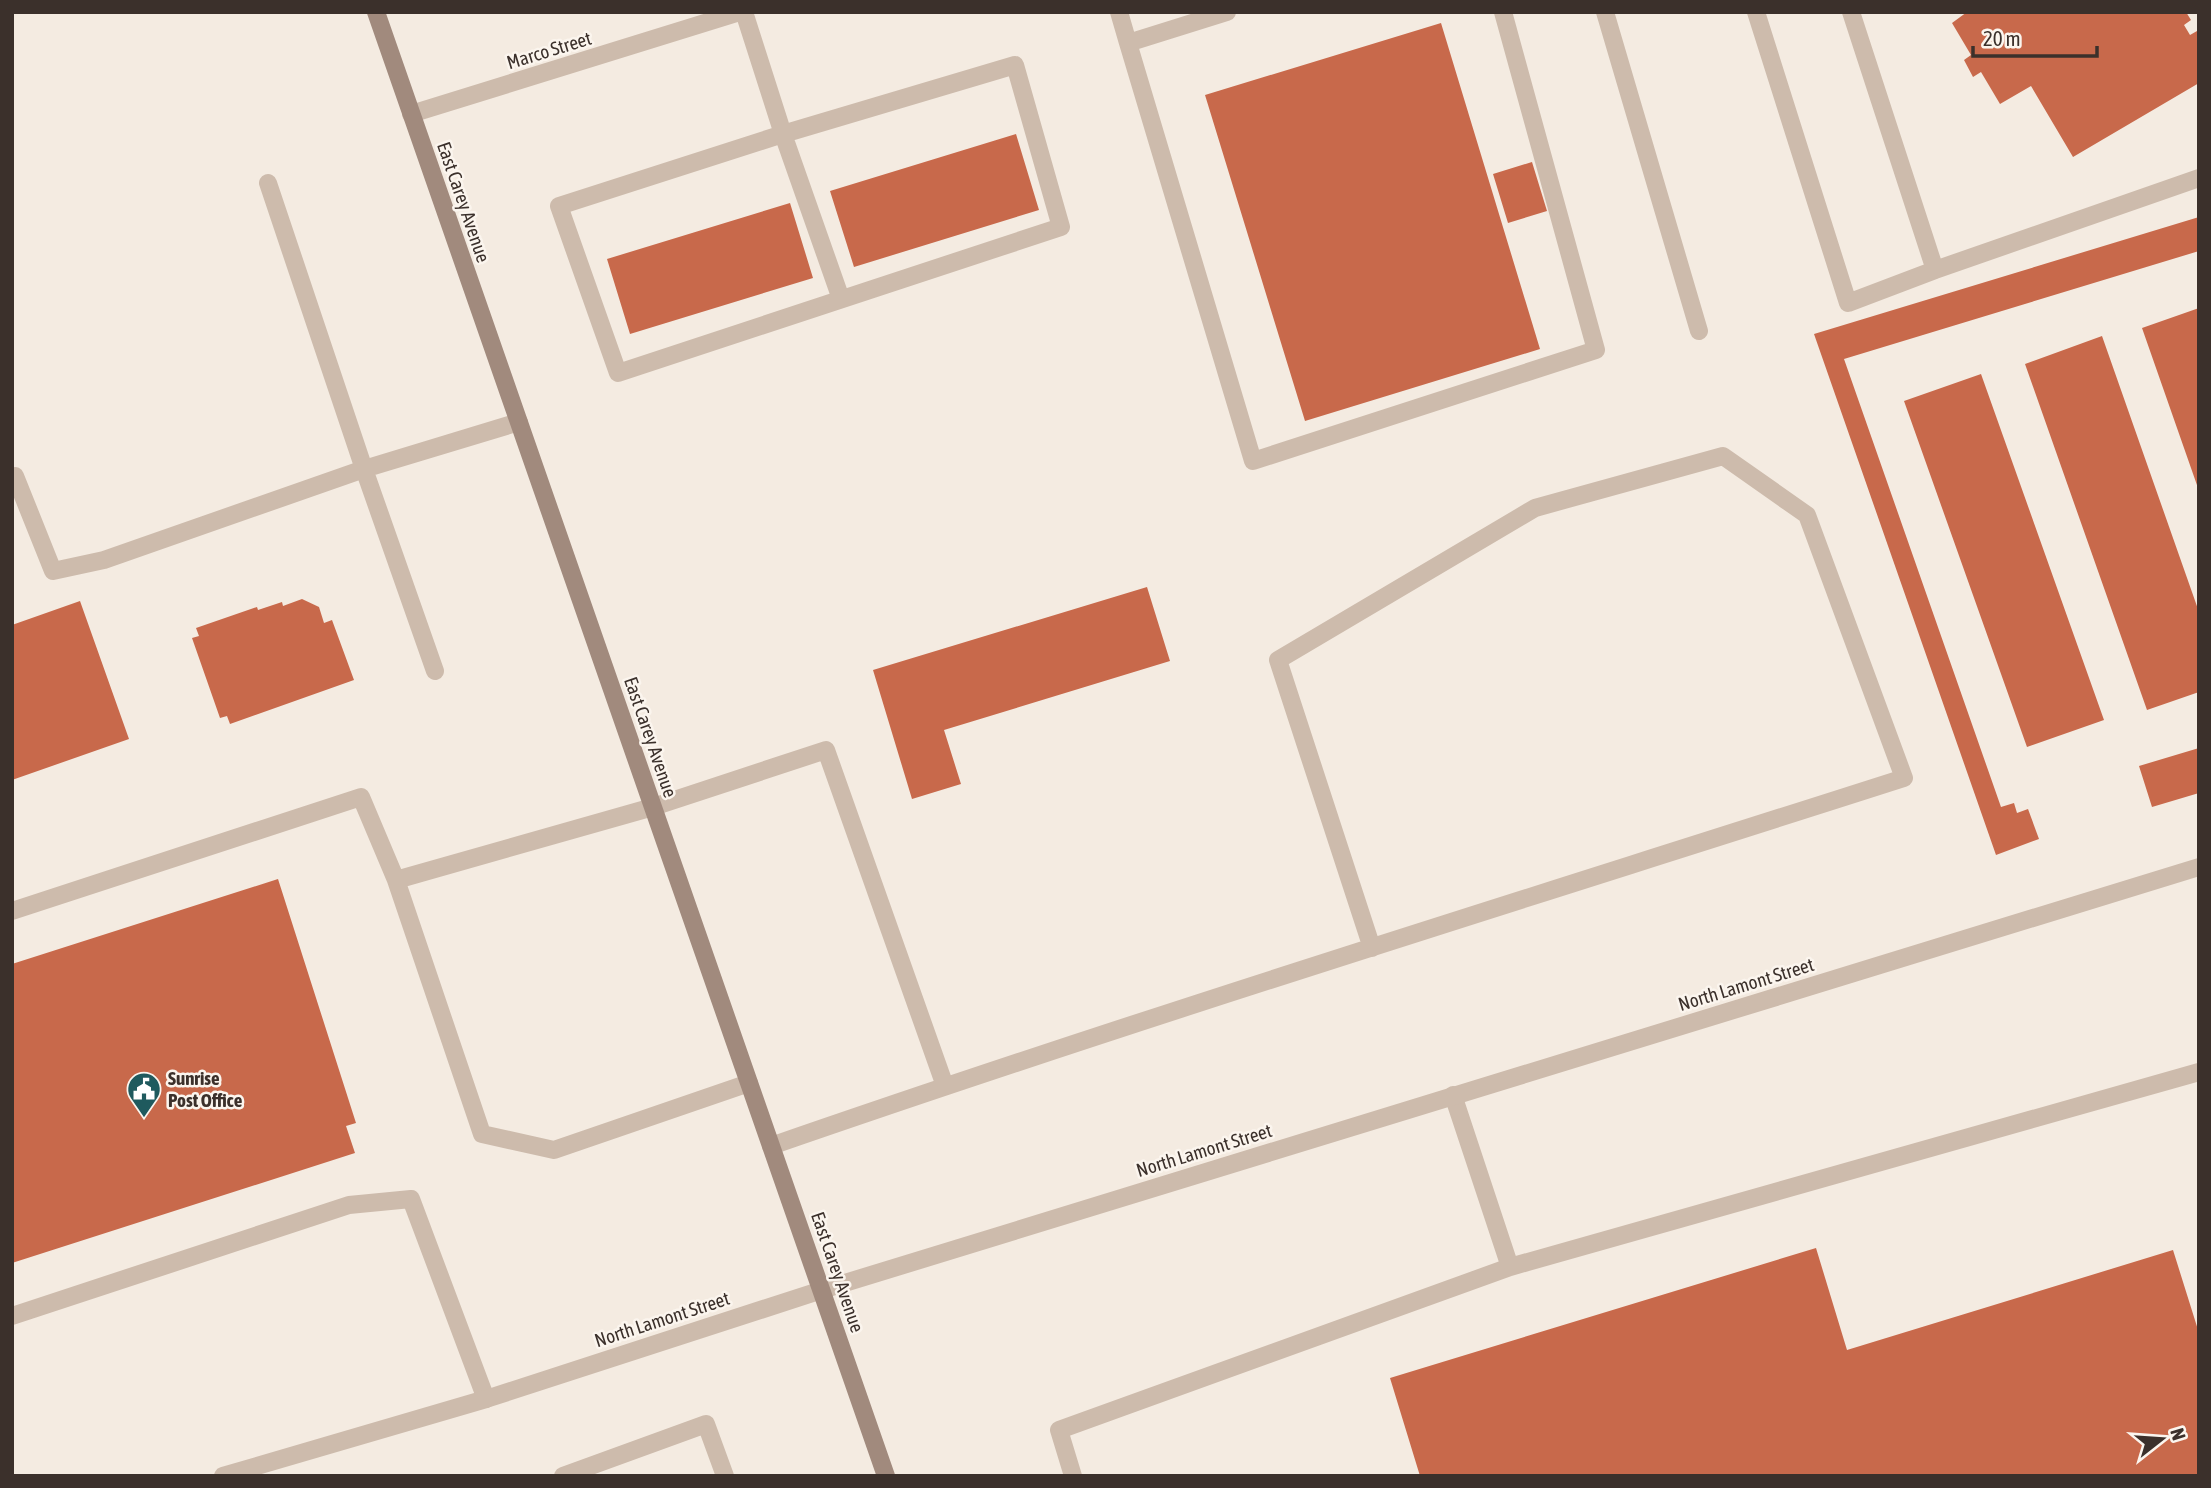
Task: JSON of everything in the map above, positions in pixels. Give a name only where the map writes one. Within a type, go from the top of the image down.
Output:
[{"type":"main road","name":"East Carey Avenue","points":[[376,12],[886,1476]]},
{"type":"street","name":"Marco Street","points":[[411,114],[742,12]]},
{"type":"street","points":[[742,12],[841,299]]},
{"type":"street","points":[[1119,12],[1253,461],[1596,350],[1503,12]]},
{"type":"street","points":[[1128,43],[1227,12]]},
{"type":"street","points":[[1605,12],[1699,331]]},
{"type":"street","points":[[1756,12],[1848,303],[2199,178]]},
{"type":"street","points":[[1851,12],[1935,270]]},
{"type":"street","points":[[1015,65],[1061,227],[618,373],[559,206],[783,134],[1015,65]]},
{"type":"street","points":[[268,183],[435,671]]},
{"type":"street","points":[[12,477],[15,476],[53,571],[104,560],[364,470],[519,422]]},
{"type":"street","points":[[771,1146],[1051,1050],[1372,948],[1904,778],[1807,514],[1723,456],[1696,463],[1535,508],[1278,660],[1372,948]]},
{"type":"street","points":[[396,880],[653,807],[827,750],[945,1086]]},
{"type":"street","points":[[12,911],[361,797],[396,880],[482,1135],[555,1150],[749,1083]]},
{"type":"street","name":"North Lamont Street","points":[[232,1474],[486,1398],[822,1290],[2199,867]]},
{"type":"street","points":[[1073,1476],[1059,1430],[1510,1267],[2199,1072]]},
{"type":"street","points":[[1453,1096],[1510,1267]]},
{"type":"street","points":[[12,1316],[349,1205],[411,1199],[486,1398]]},
{"type":"street","points":[[564,1476],[706,1424],[725,1476]]},
{"type":"building","points":[[1967,12],[2186,12],[2191,20],[2184,25],[2190,35],[2197,31],[2199,34],[2199,83],[2073,157],[2031,86],[2000,104],[1981,72],[1973,77],[1964,60],[1971,55],[1952,23]]},
{"type":"building","points":[[1441,23],[1540,349],[1305,421],[1205,95]]},
{"type":"building","points":[[1016,134],[1039,210],[854,267],[830,191]]},
{"type":"building","points":[[1532,162],[1547,211],[1508,223],[1493,174]]},
{"type":"building","points":[[790,203],[813,278],[630,334],[607,259]]},
{"type":"building","points":[[2199,217],[2199,251],[1844,359],[2001,807],[2014,803],[2017,813],[2028,809],[2039,839],[1996,855],[1814,334]]},
{"type":"building","points":[[2199,308],[2199,487],[2198,488],[2142,328]]},
{"type":"building","points":[[2102,336],[2199,612],[2199,692],[2147,710],[2025,364]]},
{"type":"building","points":[[1981,374],[2104,720],[2027,747],[1904,401]]},
{"type":"building","points":[[1147,587],[1170,661],[944,730],[961,784],[912,799],[873,670]]},
{"type":"building","points":[[302,599],[319,607],[324,623],[332,620],[354,680],[230,724],[227,716],[220,718],[192,638],[199,636],[196,628],[257,607],[258,610],[282,602],[283,606]]},
{"type":"building","points":[[80,601],[129,739],[12,780],[12,625]]},
{"type":"building","points":[[2199,748],[2199,793],[2152,807],[2139,766]]},
{"type":"building","points":[[278,879],[356,1123],[346,1126],[355,1153],[12,1263],[12,964]]},
{"type":"building","points":[[1816,1248],[1847,1350],[2173,1250],[2199,1333],[2199,1476],[1420,1476],[1390,1378]]},
{"type":"place","name":"Sunrise Post Office","points":[[144,1119]]}]
